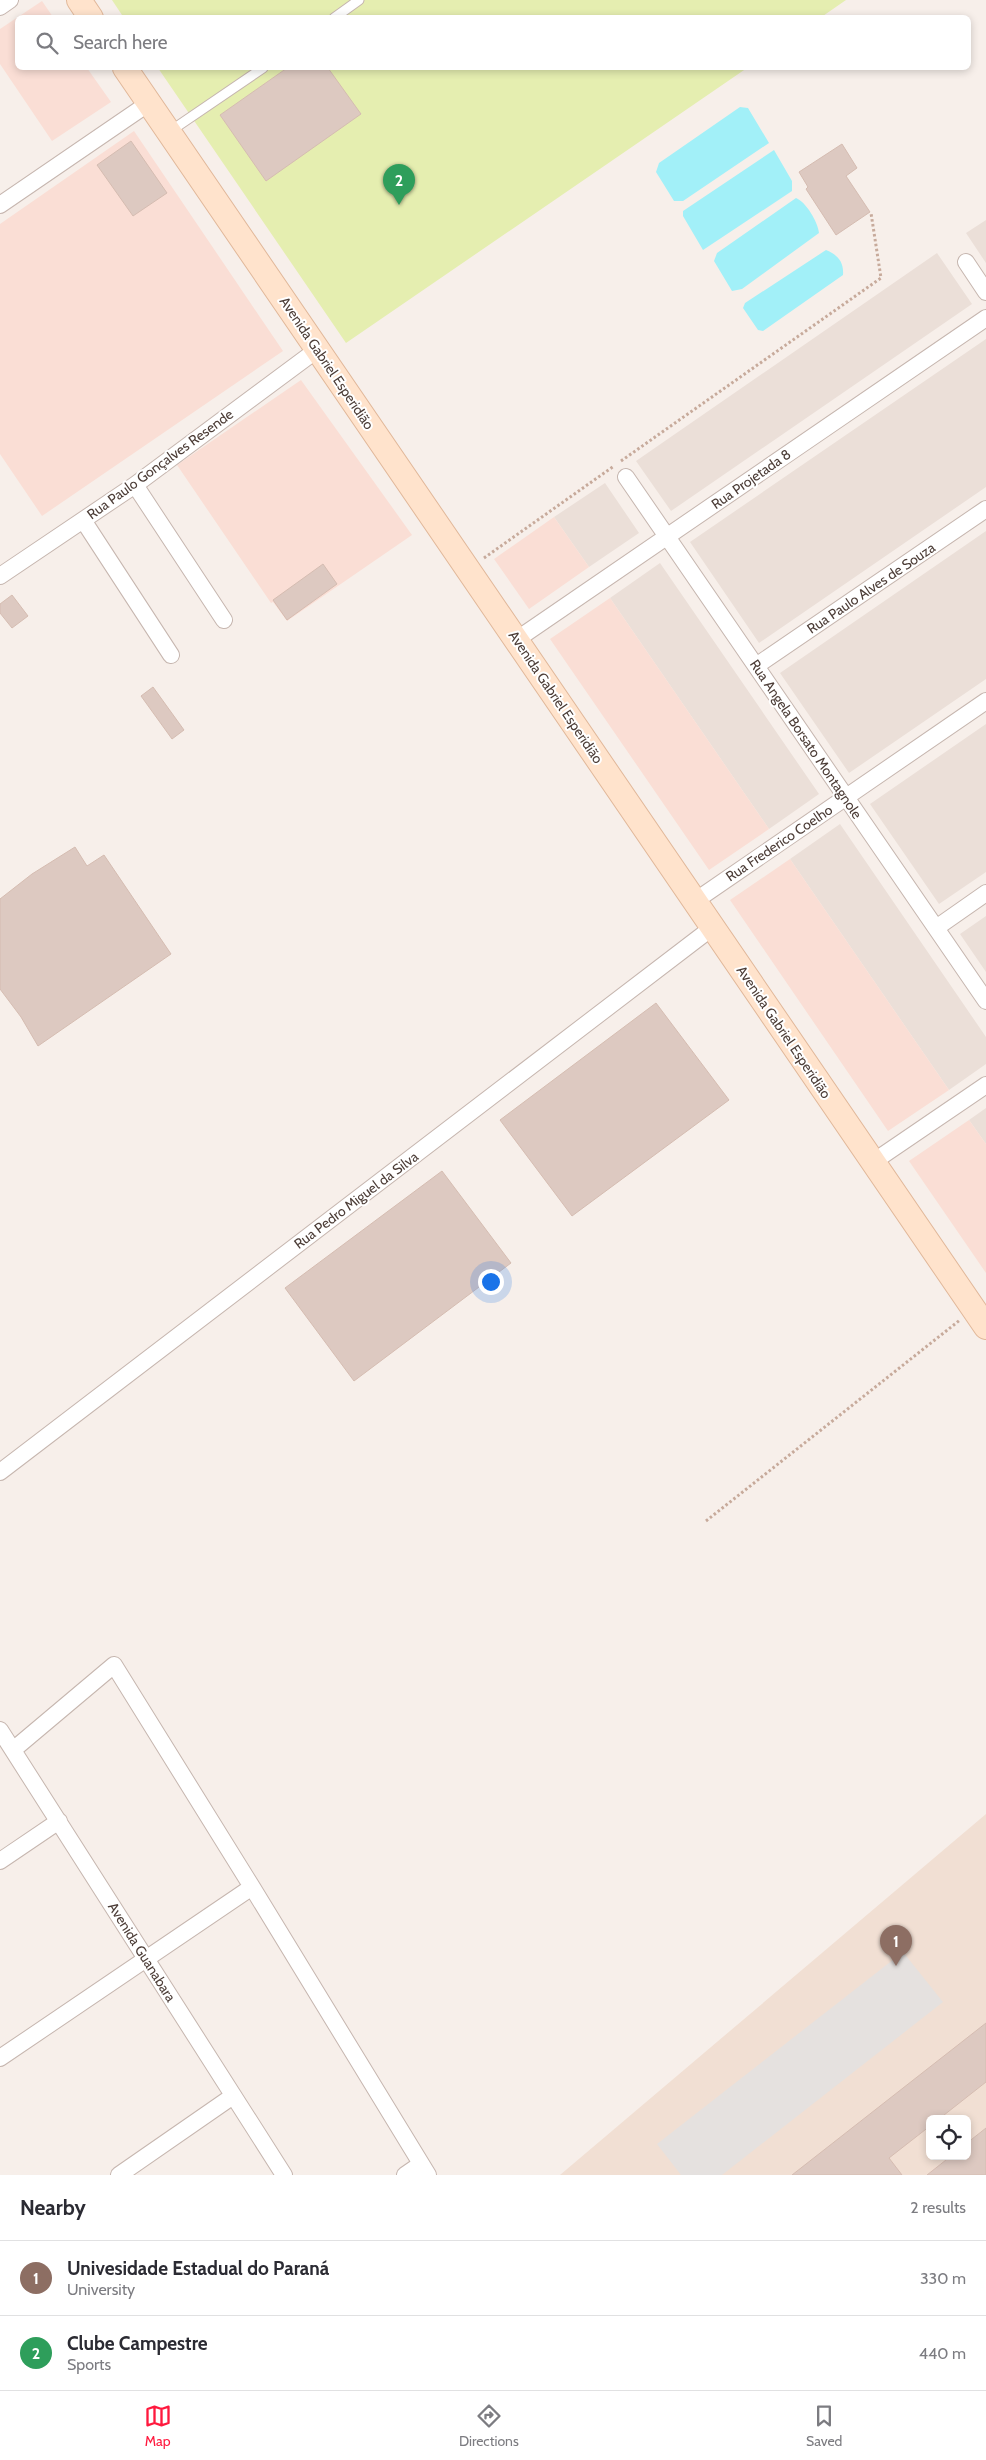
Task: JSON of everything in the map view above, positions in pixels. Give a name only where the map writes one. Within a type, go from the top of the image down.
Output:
[{"type":"main road","points":[[79,0],[89,15]]},
{"type":"main road","name":"Avenida Gabriel Esperidião","points":[[126,70],[980,1318]]},
{"type":"street","points":[[0,7],[10,0]]},
{"type":"street","points":[[0,205],[149,103]]},
{"type":"street","points":[[966,262],[986,292]]},
{"type":"street","name":"Rua Projetada 8","points":[[516,640],[986,318]]},
{"type":"street","name":"Rua Paulo Gonçalves Resende","points":[[0,576],[135,485],[318,349]]},
{"type":"street","name":"Rua Angela Borsato Montagnole","points":[[626,477],[986,1001]]},
{"type":"street","points":[[135,485],[224,620]]},
{"type":"street","name":"Rua Paulo Alves de Souza","points":[[756,666],[986,509]]},
{"type":"street","points":[[84,520],[172,655]]},
{"type":"street","name":"Rua Frederico Coelho","points":[[695,900],[986,701]]},
{"type":"street","points":[[936,928],[986,893]]},
{"type":"street","name":"Rua Pedro Miguel da Silva","points":[[0,1472],[713,927]]},
{"type":"street","points":[[874,1162],[986,1085]]},
{"type":"street","points":[[13,1750],[114,1665],[424,2170],[405,2175]]},
{"type":"street","name":"Avenida Guanabara","points":[[0,1730],[284,2175]]},
{"type":"street","points":[[0,1861],[59,1821]]},
{"type":"street","points":[[0,2058],[252,1887]]},
{"type":"street","points":[[119,2175],[233,2096]]},
{"type":"lane","points":[[338,15],[359,0]]},
{"type":"lane","points":[[169,132],[259,70]]},
{"type":"path","points":[[468,568],[881,278],[871,213]]},
{"type":"path","points":[[706,1521],[980,1318]]},
{"type":"shaded area","points":[[42,1],[52,15],[21,15]]},
{"type":"shaded area","points":[[15,19],[15,70],[88,70],[111,102],[52,141],[0,64],[0,29]]},
{"type":"shaded area","points":[[134,131],[283,351],[42,516],[0,454],[0,224]]},
{"type":"shaded area","points":[[986,220],[986,263],[966,233]]},
{"type":"shaded area","points":[[937,253],[972,304],[671,511],[636,461]]},
{"type":"shaded area","points":[[986,339],[986,487],[759,643],[690,542]]},
{"type":"shaded area","points":[[301,380],[412,535],[287,621],[273,602],[271,603],[177,465]]},
{"type":"shaded area","points":[[605,483],[639,533],[589,567],[554,517]]},
{"type":"shaded area","points":[[554,517],[589,567],[529,609],[494,559]]},
{"type":"shaded area","points":[[986,531],[986,679],[849,773],[780,673]]},
{"type":"shaded area","points":[[660,563],[819,794],[769,829],[610,598]]},
{"type":"shaded area","points":[[610,598],[769,829],[709,870],[550,639]]},
{"type":"shaded area","points":[[986,724],[986,872],[939,904],[870,804]]},
{"type":"shaded area","points":[[840,824],[986,1037],[986,1064],[949,1090],[790,859]]},
{"type":"shaded area","points":[[790,859],[949,1090],[888,1131],[730,900]]},
{"type":"shaded area","points":[[986,916],[986,972],[960,934]]},
{"type":"shaded area","points":[[986,1108],[986,1144],[969,1120]]},
{"type":"shaded area","points":[[969,1120],[986,1144],[986,1273],[909,1161]]},
{"type":"shaded area","points":[[986,1814],[986,2175],[560,2175]]},
{"type":"shaded area","points":[[903,1952],[943,2002],[722,2175],[681,2175],[657,2144]]},
{"type":"green space","points":[[112,0],[846,0],[824,15],[122,15]]},
{"type":"green space","points":[[159,70],[744,70],[346,343]]},
{"type":"water","points":[[740,107],[748,108],[769,143],[683,201],[674,201],[656,172],[659,163]]},
{"type":"water","points":[[774,150],[792,181],[792,191],[703,250],[683,216],[683,211]]},
{"type":"water","points":[[796,198],[811,213],[819,233],[742,289],[732,291],[714,261],[717,253]]},
{"type":"water","points":[[826,250],[834,254],[839,260],[843,275],[763,331],[758,330],[743,308],[745,303]]},
{"type":"building","points":[[284,70],[329,70],[361,114],[266,181],[220,115]]},
{"type":"building","points":[[131,141],[167,193],[133,216],[97,165]]},
{"type":"building","points":[[842,144],[857,168],[846,176],[870,212],[836,235],[806,189],[808,187],[799,172]]},
{"type":"building","points":[[323,564],[337,584],[287,620],[273,600]]},
{"type":"building","points":[[12,595],[28,616],[12,628],[0,613],[0,604]]},
{"type":"building","points":[[153,687],[184,730],[172,739],[141,696]]},
{"type":"building","points":[[75,847],[87,866],[104,855],[171,954],[38,1046],[21,1017],[0,989],[0,899],[32,874]]},
{"type":"building","points":[[656,1003],[729,1100],[572,1216],[500,1120]]},
{"type":"building","points":[[442,1171],[511,1263],[354,1381],[285,1288]]},
{"type":"building","points":[[986,2023],[986,2082],[944,2115],[926,2115],[926,2129],[889,2158],[902,2175],[792,2175]]},
{"type":"building","points":[[986,2128],[986,2175],[927,2175],[946,2160],[971,2160],[971,2140]]},
{"type":"place","name":"Clube Campestre","points":[[399,205]]},
{"type":"place","name":"Univesidade Estadual do Paraná","points":[[896,1966]]}]
